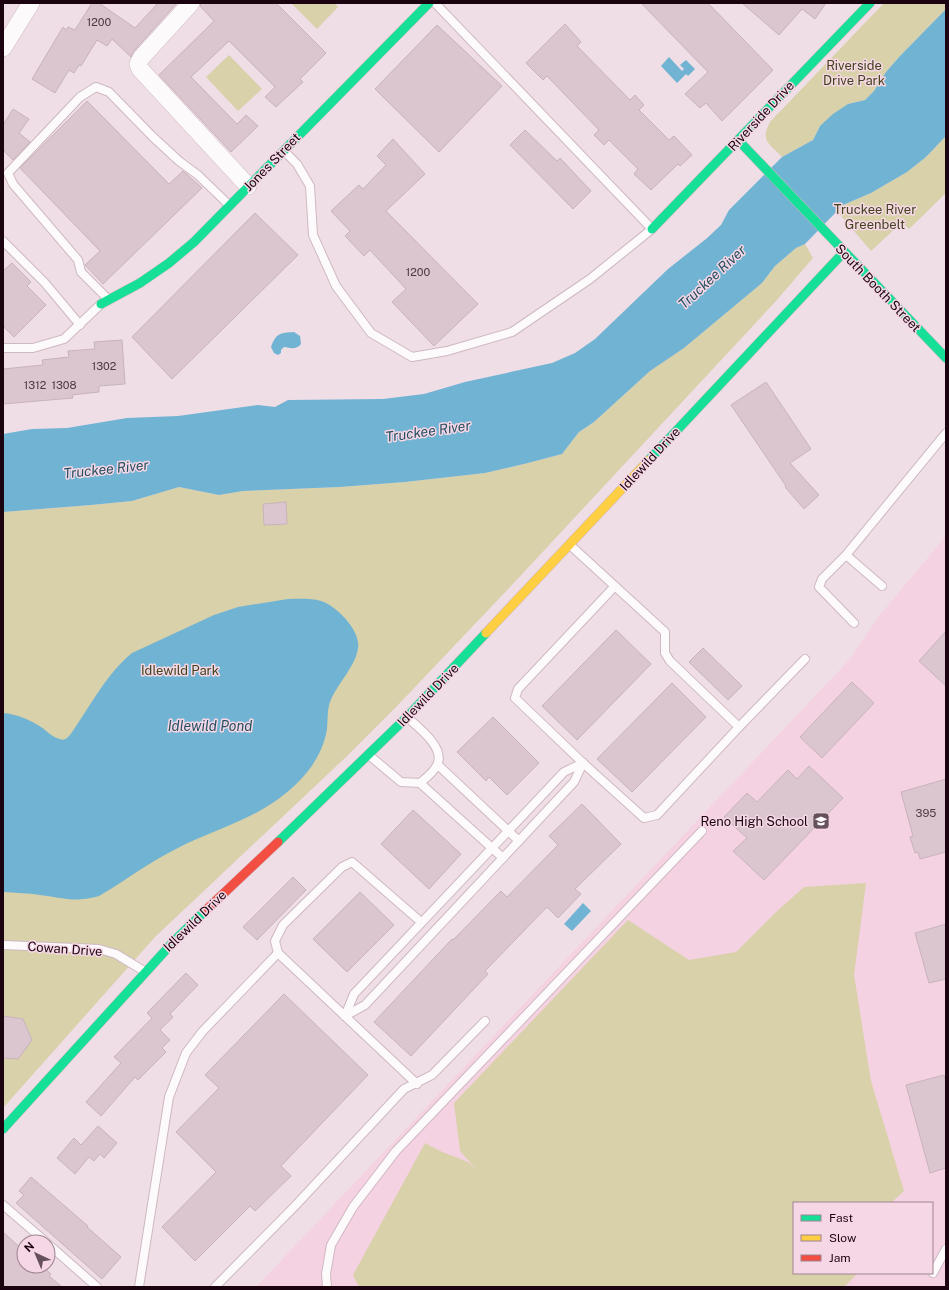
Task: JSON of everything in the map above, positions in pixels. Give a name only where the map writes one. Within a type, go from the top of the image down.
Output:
[{"type":"street","points":[[3,48],[31,3]]},
{"type":"street","points":[[191,3],[141,58],[138,64],[140,69],[248,186]]},
{"type":"street","name":"Jones Street","points":[[104,302],[140,283],[169,263],[194,242],[429,3]]},
{"type":"street","name":"Riverside Drive","points":[[652,229],[870,3]]},
{"type":"street","name":"South Booth Street","points":[[738,140],[946,358]]},
{"type":"street","name":"Idlewild Drive","points":[[3,1129],[145,972],[196,919],[407,717],[844,252]]},
{"type":"lane","points":[[284,150],[297,164],[310,186],[313,236],[336,286],[371,333],[412,357],[447,351],[512,332],[590,279],[652,229],[435,3]]},
{"type":"lane","points":[[3,348],[33,348],[64,339],[104,302],[81,272],[78,260],[13,184],[8,173],[80,97],[96,87],[109,92],[153,137],[179,161],[198,175],[229,206]]},
{"type":"lane","points":[[3,241],[45,283],[80,324]]},
{"type":"lane","points":[[854,623],[819,587],[822,580],[846,554],[946,433]]},
{"type":"lane","points":[[570,545],[664,632],[665,653],[670,661],[739,727]]},
{"type":"lane","points":[[846,554],[882,586]]},
{"type":"lane","points":[[615,586],[518,689],[515,698],[644,818],[657,815],[739,727],[806,659]]},
{"type":"lane","points":[[407,717],[431,740],[440,756],[438,765],[420,783]]},
{"type":"lane","points":[[369,755],[401,782],[420,783],[503,858]]},
{"type":"lane","points":[[345,1016],[354,994],[421,922],[564,772],[584,763]]},
{"type":"lane","points":[[345,1016],[365,1005],[574,782],[584,763]]},
{"type":"lane","points":[[438,765],[519,841]]},
{"type":"lane","points":[[327,1287],[326,1274],[331,1245],[353,1207],[396,1151],[702,831]]},
{"type":"lane","points":[[417,1084],[278,953],[275,941],[283,925],[342,867],[352,862],[421,922]]},
{"type":"lane","name":"Cowan Drive","points":[[3,945],[99,949],[116,954],[145,972]]},
{"type":"lane","points":[[139,1287],[169,1097],[186,1053],[202,1032],[278,953]]},
{"type":"lane","points":[[215,1287],[300,1200],[404,1089],[417,1084],[432,1075],[485,1021]]},
{"type":"lane","points":[[3,1205],[37,1234]]},
{"type":"lane","points":[[933,1271],[946,1249]]},
{"type":"lane","points":[[56,1251],[97,1287]]},
{"type":"shaded area","name":"Reno High School","points":[[946,536],[946,1287],[256,1287],[850,659],[879,616]]},
{"type":"green space","points":[[291,3],[335,3],[338,7],[317,29]]},
{"type":"green space","name":"Riverside Drive Park","points":[[884,3],[946,3],[946,9],[900,56],[886,72],[874,91],[865,100],[848,104],[820,126],[813,140],[782,157],[767,141],[766,134],[770,122]]},
{"type":"green space","points":[[229,55],[262,89],[238,111],[206,77]]},
{"type":"green space","name":"Truckee River Greenbelt","points":[[946,136],[946,193],[909,229],[902,222],[871,251],[837,211],[843,205],[871,193],[907,172],[926,157]]},
{"type":"green space","name":"Idlewild Park","points":[[805,244],[813,258],[776,301],[511,586],[398,705],[346,757],[155,937],[3,1108],[3,512],[132,501],[179,487],[219,495],[243,491],[340,487],[405,482],[485,473],[562,454],[579,432],[594,422],[650,371],[684,348],[762,283],[775,266],[796,248]]},
{"type":"green space","points":[[866,883],[854,975],[871,1081],[904,1191],[892,1202],[793,1202],[793,1274],[857,1274],[844,1287],[359,1287],[353,1275],[425,1143],[440,1151],[468,1162],[476,1169],[460,1151],[454,1103],[628,920],[689,960],[736,952],[775,913],[804,887]]},
{"type":"water","name":"Truckee River","points":[[946,9],[946,136],[926,157],[907,172],[871,193],[843,205],[805,244],[796,248],[775,266],[762,283],[684,348],[650,371],[594,422],[579,432],[562,454],[485,473],[405,482],[340,487],[243,491],[219,495],[179,487],[132,501],[3,512],[3,434],[32,429],[67,428],[127,418],[178,416],[258,405],[275,407],[288,400],[383,399],[424,394],[465,382],[552,363],[575,353],[595,339],[668,269],[721,225],[729,210],[782,157],[813,140],[820,126],[833,114],[848,104],[865,100],[874,91],[886,72],[900,56]]},
{"type":"water","points":[[669,57],[682,71],[684,69],[680,65],[686,60],[695,69],[688,76],[686,74],[677,83],[661,66]]},
{"type":"water","points":[[294,332],[300,336],[301,344],[298,347],[293,348],[284,347],[278,355],[274,353],[271,347],[277,336],[282,333]]},
{"type":"water","name":"Idlewild Pond","points":[[288,599],[313,599],[321,601],[334,608],[347,620],[356,634],[358,641],[358,648],[354,662],[330,702],[327,729],[322,748],[307,773],[293,787],[274,802],[247,818],[190,842],[166,854],[99,896],[75,900],[3,892],[3,713],[28,720],[55,737],[62,740],[65,739],[70,735],[106,681],[132,653],[214,615],[238,607]]},
{"type":"water","points":[[583,903],[591,911],[572,931],[564,924]]},
{"type":"building","points":[[92,3],[99,3],[135,28],[158,3],[177,3],[134,51],[131,57],[112,39],[107,46],[97,40],[81,66],[79,65],[74,73],[69,70],[55,93],[32,79],[63,27],[66,30],[68,27],[75,30]]},
{"type":"building","points":[[201,3],[276,3],[326,53],[300,79],[303,82],[276,107],[265,97],[275,87],[229,41],[191,77],[237,124],[246,115],[258,126],[231,152],[159,75],[214,21],[200,6]]},
{"type":"building","points":[[641,3],[708,3],[773,70],[722,121],[706,103],[700,108],[685,94],[708,72]]},
{"type":"building","points":[[742,3],[826,3],[815,19],[802,9],[779,35]]},
{"type":"building","points":[[565,24],[581,42],[577,46],[630,100],[635,95],[644,105],[639,110],[669,140],[674,136],[692,155],[680,166],[678,164],[651,190],[634,174],[638,169],[609,140],[604,145],[594,135],[599,130],[547,76],[543,80],[526,63]]},
{"type":"building","points":[[437,25],[502,86],[439,152],[375,89]]},
{"type":"building","points":[[87,101],[169,184],[183,171],[202,188],[103,284],[85,265],[100,251],[20,168]]},
{"type":"building","points":[[13,109],[29,119],[19,133],[30,142],[13,160],[3,150],[3,125]]},
{"type":"building","points":[[525,130],[557,161],[560,158],[591,191],[573,209],[510,145]]},
{"type":"building","points":[[393,139],[425,174],[386,211],[478,304],[434,346],[392,302],[406,289],[370,250],[364,256],[345,236],[350,231],[331,211],[359,185],[363,189],[386,165],[377,156]]},
{"type":"building","points":[[255,213],[298,255],[172,379],[132,337]]},
{"type":"building","points":[[12,263],[31,282],[27,286],[46,305],[14,337],[3,326],[3,271]]},
{"type":"building","points":[[122,340],[125,384],[99,386],[99,392],[72,395],[73,398],[3,404],[3,369],[43,365],[42,360],[69,357],[68,351],[95,349],[94,342]]},
{"type":"building","points":[[766,382],[811,449],[790,463],[819,495],[804,509],[785,487],[786,486],[731,405]]},
{"type":"building","points":[[286,502],[287,524],[264,525],[263,504]]},
{"type":"building","points":[[616,630],[651,664],[577,740],[542,706]]},
{"type":"building","points":[[946,631],[946,686],[919,661]]},
{"type":"building","points":[[703,648],[742,686],[728,700],[689,662]]},
{"type":"building","points":[[852,682],[874,703],[822,758],[800,737]]},
{"type":"building","points":[[672,683],[706,717],[632,792],[597,759]]},
{"type":"building","points":[[493,717],[539,763],[507,795],[489,777],[486,781],[457,752]]},
{"type":"building","points":[[809,766],[843,798],[764,880],[733,851],[747,838],[724,817],[747,793],[757,802],[788,770],[797,779]]},
{"type":"building","points":[[946,779],[946,852],[920,859],[918,852],[915,853],[910,837],[913,836],[901,792]]},
{"type":"building","points":[[582,804],[621,844],[575,889],[581,894],[558,918],[547,907],[485,971],[488,974],[411,1056],[374,1022],[452,939],[453,940],[501,891],[507,897],[558,845],[549,836]]},
{"type":"building","points":[[413,810],[461,854],[429,889],[381,844]]},
{"type":"building","points":[[293,877],[306,890],[257,940],[243,927]]},
{"type":"building","points":[[360,892],[394,925],[347,972],[313,939]]},
{"type":"building","points":[[946,924],[946,979],[929,983],[915,933]]},
{"type":"building","points":[[186,973],[198,985],[170,1014],[173,1017],[160,1030],[170,1040],[162,1048],[166,1052],[138,1080],[135,1077],[101,1116],[86,1102],[121,1063],[114,1057],[152,1018],[147,1013]]},
{"type":"building","points":[[284,994],[368,1075],[281,1166],[291,1176],[255,1211],[250,1206],[195,1261],[162,1227],[216,1172],[176,1132],[219,1088],[205,1075]]},
{"type":"building","points":[[3,1016],[23,1019],[32,1040],[18,1059],[3,1058]]},
{"type":"building","points":[[944,1075],[946,1082],[946,1168],[930,1173],[906,1085]]},
{"type":"building","points":[[98,1126],[117,1143],[104,1158],[100,1154],[94,1161],[89,1157],[75,1174],[57,1158],[74,1138],[81,1145]]},
{"type":"building","points":[[31,1177],[88,1226],[87,1227],[121,1257],[102,1279],[56,1238],[56,1234],[51,1234],[16,1203],[24,1195],[19,1191]]},
{"type":"building","points":[[3,1232],[16,1244],[16,1274],[51,1274],[49,1276],[62,1287],[3,1287]]},
{"type":"traffic: fast","points":[[101,304],[140,283],[169,263],[194,242],[429,3]]},
{"type":"traffic: fast","points":[[652,229],[870,3]]},
{"type":"traffic: fast","points":[[739,141],[946,358]]},
{"type":"traffic: fast","points":[[649,460],[844,252]]},
{"type":"traffic: fast","points":[[278,842],[407,717],[486,633]]},
{"type":"traffic: fast","points":[[3,1129],[175,940],[205,911]]},
{"type":"traffic: slow","points":[[486,633],[649,460]]},
{"type":"traffic: jam","points":[[205,911],[278,842]]},
{"type":"place","name":"Reno High School","points":[[821,821]]}]
